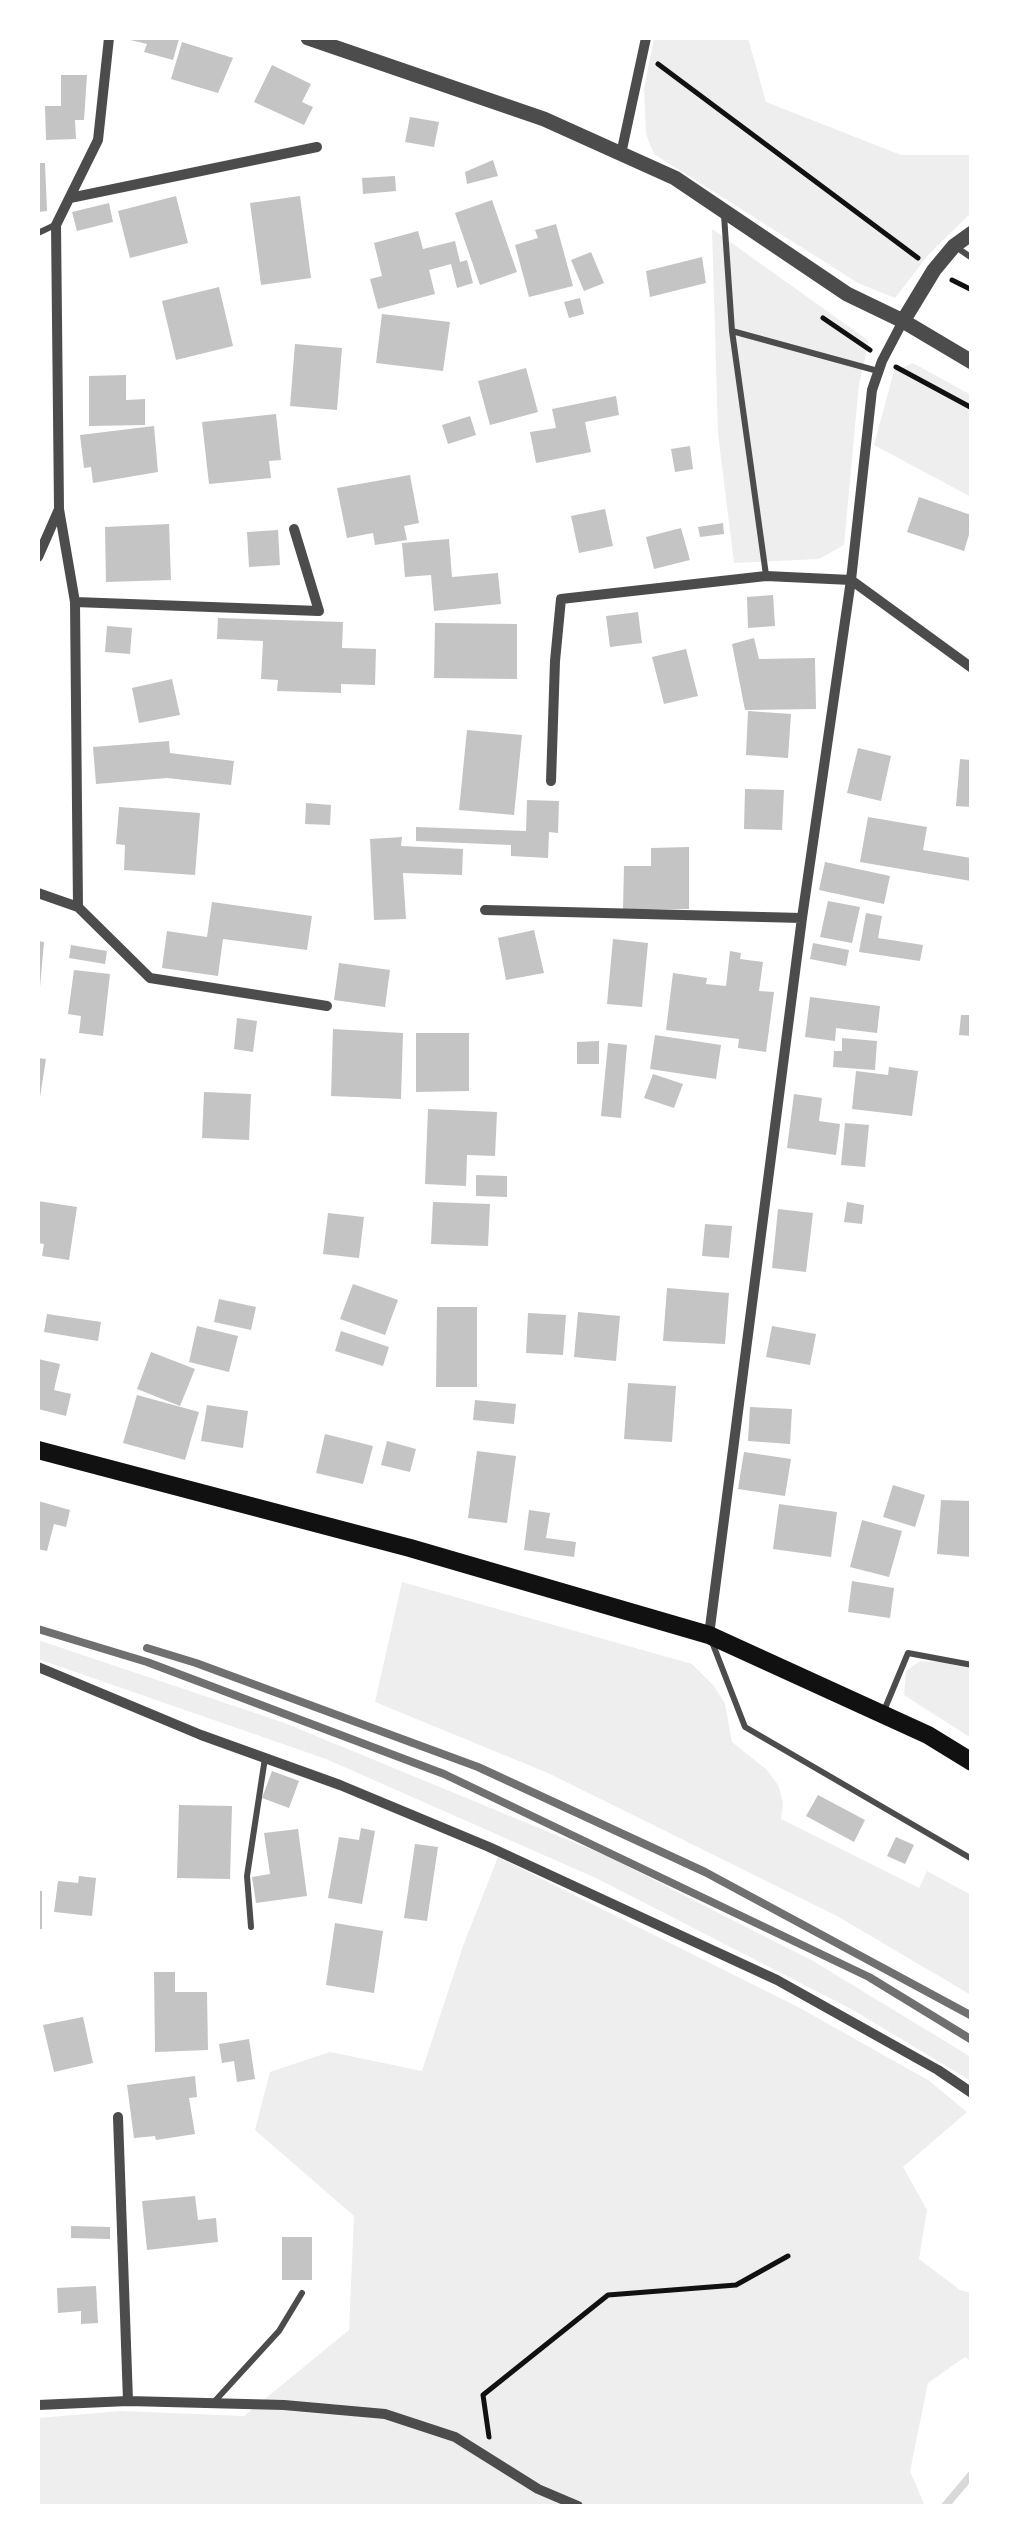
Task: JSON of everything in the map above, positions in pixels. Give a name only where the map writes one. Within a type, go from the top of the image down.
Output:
[{"type":"main road","points":[[38,1450],[410,1548],[709,1635],[928,1735],[972,1762]]},
{"type":"street","points":[[78,907],[75,602],[59,510],[56,225],[98,140],[110,38]]},
{"type":"street","points":[[308,38],[544,119],[674,178],[847,294],[903,321],[972,362]]},
{"type":"street","points":[[620,154],[646,38]]},
{"type":"street","points":[[70,198],[317,147]]},
{"type":"street","points":[[709,1635],[872,390],[903,321],[934,270],[954,246],[972,233]]},
{"type":"street","points":[[38,558],[59,510]]},
{"type":"street","points":[[75,602],[319,610],[294,529]]},
{"type":"street","points":[[551,780],[555,662],[562,599],[766,576],[850,580],[972,668]]},
{"type":"street","points":[[38,892],[78,907],[150,978],[326,1006]]},
{"type":"street","points":[[484,910],[802,918]]},
{"type":"street","points":[[38,1668],[340,1784],[489,1847],[778,1980],[938,2070],[972,2094]]},
{"type":"street","points":[[118,2117],[128,2400]]},
{"type":"street","points":[[38,2405],[128,2400],[284,2405],[385,2414],[455,2436],[538,2489],[578,2506]]},
{"type":"lane","points":[[724,211],[732,331],[766,576]]},
{"type":"lane","points":[[38,233],[56,225]]},
{"type":"lane","points":[[954,246],[972,258]]},
{"type":"lane","points":[[732,331],[878,371]]},
{"type":"lane","points":[[709,1635],[745,1728],[972,1859]]},
{"type":"lane","points":[[882,1714],[908,1653],[972,1665]]},
{"type":"lane","points":[[251,1927],[247,1876],[265,1758]]},
{"type":"lane","points":[[213,2403],[279,2331],[302,2293]]},
{"type":"path","points":[[644,53],[934,270],[972,290]]},
{"type":"path","points":[[492,2460],[483,2395],[608,2295],[736,2285],[788,2256]]},
{"type":"shaded area","points":[[654,38],[748,38],[766,102],[901,155],[971,155],[971,213],[929,254],[895,298],[858,283],[654,154],[646,134],[644,89]]},
{"type":"shaded area","points":[[712,229],[869,341],[859,384],[844,545],[819,559],[734,563],[718,434]]},
{"type":"shaded area","points":[[913,363],[971,395],[971,497],[874,445],[894,371]]},
{"type":"shaded area","points":[[402,1582],[692,1664],[725,1704],[732,1742],[767,1770],[778,1785],[783,1802],[781,1819],[919,1888],[927,1871],[971,1895],[971,1995],[837,1916],[548,1773],[375,1702]]},
{"type":"shaded area","points":[[38,1640],[282,1722],[607,1856],[813,1961],[971,2057],[971,2081],[853,2010],[598,1879],[326,1759],[38,1659]]},
{"type":"shaded area","points":[[920,1661],[971,1669],[971,1738],[904,1695],[906,1671]]},
{"type":"shaded area","points":[[498,1857],[798,2007],[928,2080],[967,2112],[903,2167],[927,2210],[919,2259],[960,2290],[971,2293],[971,2361],[965,2357],[928,2383],[910,2471],[925,2506],[38,2506],[38,2418],[121,2411],[244,2416],[349,2330],[354,2216],[255,2130],[270,2072],[330,2052],[422,2071],[463,1946]]},
{"type":"building","points":[[126,39],[179,39],[173,60],[144,52],[147,44]]},
{"type":"building","points":[[182,42],[233,58],[218,93],[171,79]]},
{"type":"building","points":[[272,65],[311,84],[302,102],[313,107],[304,125],[254,102]]},
{"type":"building","points":[[61,75],[87,75],[84,120],[75,120],[76,139],[46,140],[45,106],[61,106]]},
{"type":"building","points":[[410,117],[439,122],[434,147],[405,142]]},
{"type":"building","points":[[493,160],[498,176],[467,184],[465,172]]},
{"type":"building","points":[[38,163],[45,163],[47,211],[38,212]]},
{"type":"building","points":[[395,176],[396,191],[363,194],[362,178]]},
{"type":"building","points":[[176,196],[188,243],[130,258],[118,211]]},
{"type":"building","points":[[300,196],[311,278],[261,285],[250,203]]},
{"type":"building","points":[[492,200],[517,272],[480,285],[455,213]]},
{"type":"building","points":[[109,203],[113,222],[77,231],[72,212]]},
{"type":"building","points":[[556,224],[573,286],[529,297],[515,245],[538,238],[535,230]]},
{"type":"building","points":[[418,231],[423,249],[455,241],[460,262],[467,260],[473,283],[457,288],[451,264],[429,270],[435,294],[378,309],[370,279],[382,276],[374,243]]},
{"type":"building","points":[[591,252],[604,283],[584,291],[571,260]]},
{"type":"building","points":[[702,257],[706,283],[650,297],[646,271]]},
{"type":"building","points":[[219,287],[233,346],[176,360],[162,301]]},
{"type":"building","points":[[580,298],[584,314],[569,318],[564,302]]},
{"type":"building","points":[[382,314],[450,322],[443,371],[376,363]]},
{"type":"building","points":[[295,344],[342,348],[337,410],[290,406]]},
{"type":"building","points":[[526,368],[538,412],[490,425],[478,381]]},
{"type":"building","points":[[126,375],[126,400],[145,399],[145,425],[89,426],[89,376]]},
{"type":"building","points":[[616,396],[619,415],[585,422],[591,452],[536,463],[530,432],[556,428],[552,409]]},
{"type":"building","points":[[276,414],[281,460],[269,461],[271,478],[209,484],[202,422]]},
{"type":"building","points":[[470,416],[476,435],[448,444],[442,425]]},
{"type":"building","points":[[154,426],[158,472],[93,483],[91,467],[84,468],[80,435]]},
{"type":"building","points":[[690,446],[693,469],[675,472],[671,449]]},
{"type":"building","points":[[410,475],[419,523],[404,526],[407,540],[375,545],[373,533],[347,538],[337,488]]},
{"type":"building","points":[[919,497],[971,515],[964,551],[907,532]]},
{"type":"building","points":[[605,509],[613,546],[579,553],[571,516]]},
{"type":"building","points":[[723,523],[724,534],[700,537],[698,527]]},
{"type":"building","points":[[169,524],[171,580],[106,582],[105,527]]},
{"type":"building","points":[[681,528],[690,560],[654,569],[646,537]]},
{"type":"building","points":[[278,530],[280,565],[249,567],[247,532]]},
{"type":"building","points":[[449,539],[452,577],[498,573],[501,604],[434,611],[431,575],[405,577],[402,543]]},
{"type":"building","points":[[773,595],[775,626],[748,628],[747,597]]},
{"type":"building","points":[[638,612],[642,643],[610,647],[606,616]]},
{"type":"building","points":[[218,618],[343,622],[342,648],[376,649],[375,685],[341,684],[341,693],[277,691],[278,680],[261,679],[263,641],[217,639]]},
{"type":"building","points":[[435,623],[517,624],[517,679],[434,678]]},
{"type":"building","points":[[107,626],[132,628],[130,654],[105,652]]},
{"type":"building","points":[[754,638],[759,659],[815,658],[816,709],[745,710],[732,644]]},
{"type":"building","points":[[686,649],[698,696],[664,704],[652,657]]},
{"type":"building","points":[[172,679],[180,715],[139,723],[132,688]]},
{"type":"building","points":[[748,711],[791,714],[788,758],[746,755]]},
{"type":"building","points":[[467,730],[522,735],[514,815],[459,810]]},
{"type":"building","points":[[169,741],[170,753],[234,761],[231,785],[167,778],[96,784],[93,747]]},
{"type":"building","points":[[858,748],[891,756],[881,801],[847,793]]},
{"type":"building","points":[[960,759],[971,760],[971,807],[956,806]]},
{"type":"building","points":[[745,789],[784,790],[782,830],[744,829]]},
{"type":"building","points":[[527,800],[559,801],[558,833],[549,832],[548,858],[511,856],[511,845],[416,841],[416,827],[526,831]]},
{"type":"building","points":[[306,803],[331,805],[330,825],[305,824]]},
{"type":"building","points":[[119,807],[200,813],[195,875],[124,870],[125,845],[116,844]]},
{"type":"building","points":[[868,817],[927,827],[923,850],[971,858],[971,881],[860,862]]},
{"type":"building","points":[[402,837],[401,846],[463,849],[462,875],[403,873],[406,919],[374,920],[370,839]]},
{"type":"building","points":[[689,847],[689,909],[623,909],[624,866],[651,866],[651,848]]},
{"type":"building","points":[[825,862],[890,876],[884,904],[819,890]]},
{"type":"building","points":[[828,901],[860,907],[852,943],[820,937]]},
{"type":"building","points":[[212,902],[312,916],[307,950],[223,939],[218,976],[162,968],[167,931],[207,937]]},
{"type":"building","points":[[866,913],[882,916],[878,938],[923,945],[920,961],[859,952]]},
{"type":"building","points":[[534,930],[544,973],[506,980],[498,938]]},
{"type":"building","points":[[613,939],[648,943],[642,1007],[607,1004]]},
{"type":"building","points":[[38,941],[44,942],[40,987],[38,987]]},
{"type":"building","points":[[813,943],[849,950],[846,966],[810,959]]},
{"type":"building","points":[[71,945],[107,951],[105,964],[69,958]]},
{"type":"building","points":[[730,951],[741,953],[740,959],[763,962],[759,991],[774,992],[766,1052],[738,1048],[739,1039],[666,1030],[673,973],[707,978],[706,984],[726,986]]},
{"type":"building","points":[[339,963],[390,970],[385,1007],[334,1000]]},
{"type":"building","points":[[74,970],[110,974],[103,1036],[79,1033],[81,1016],[68,1014]]},
{"type":"building","points":[[810,997],[880,1006],[877,1033],[836,1028],[835,1041],[805,1037]]},
{"type":"building","points":[[961,1015],[971,1015],[971,1036],[959,1035]]},
{"type":"building","points":[[237,1018],[257,1021],[253,1052],[234,1049]]},
{"type":"building","points":[[333,1029],[403,1033],[401,1099],[331,1096]]},
{"type":"building","points":[[416,1033],[469,1033],[469,1091],[416,1092]]},
{"type":"building","points":[[655,1035],[721,1045],[716,1079],[650,1069]]},
{"type":"building","points":[[842,1038],[877,1041],[875,1070],[833,1067],[834,1051],[842,1051]]},
{"type":"building","points":[[599,1041],[599,1064],[577,1064],[577,1042]]},
{"type":"building","points":[[608,1043],[627,1045],[621,1118],[601,1116]]},
{"type":"building","points":[[38,1058],[46,1059],[40,1097],[38,1097]]},
{"type":"building","points":[[889,1067],[918,1071],[912,1116],[852,1109],[856,1071],[888,1075]]},
{"type":"building","points":[[653,1074],[683,1084],[674,1108],[644,1098]]},
{"type":"building","points":[[204,1092],[251,1094],[249,1140],[202,1138]]},
{"type":"building","points":[[794,1094],[822,1098],[819,1121],[840,1124],[836,1155],[787,1148]]},
{"type":"building","points":[[428,1109],[497,1112],[495,1156],[467,1155],[466,1186],[425,1184]]},
{"type":"building","points":[[845,1123],[869,1125],[865,1167],[841,1165]]},
{"type":"building","points":[[476,1175],[507,1176],[507,1197],[476,1196]]},
{"type":"building","points":[[38,1201],[77,1207],[69,1260],[42,1256],[44,1244],[38,1243]]},
{"type":"building","points":[[433,1202],[490,1204],[488,1246],[431,1244]]},
{"type":"building","points":[[847,1202],[864,1205],[862,1224],[844,1222]]},
{"type":"building","points":[[778,1209],[813,1213],[806,1272],[772,1268]]},
{"type":"building","points":[[328,1213],[364,1217],[359,1258],[323,1254]]},
{"type":"building","points":[[705,1224],[732,1226],[729,1258],[702,1256]]},
{"type":"building","points":[[353,1284],[398,1300],[385,1335],[340,1319]]},
{"type":"building","points":[[667,1288],[729,1293],[725,1344],[663,1341]]},
{"type":"building","points":[[219,1299],[256,1307],[251,1330],[214,1322]]},
{"type":"building","points":[[437,1307],[477,1307],[477,1387],[436,1387]]},
{"type":"building","points":[[578,1312],[620,1316],[616,1361],[574,1357]]},
{"type":"building","points":[[528,1313],[566,1315],[563,1355],[526,1353]]},
{"type":"building","points":[[47,1314],[101,1322],[98,1341],[44,1332]]},
{"type":"building","points":[[197,1326],[238,1336],[229,1372],[189,1362]]},
{"type":"building","points":[[772,1326],[816,1334],[810,1365],[766,1357]]},
{"type":"building","points":[[341,1331],[389,1347],[383,1366],[335,1351]]},
{"type":"building","points":[[151,1352],[195,1369],[180,1406],[137,1389]]},
{"type":"building","points":[[38,1359],[60,1364],[54,1390],[71,1394],[66,1416],[38,1409]]},
{"type":"building","points":[[628,1383],[676,1386],[672,1442],[624,1439]]},
{"type":"building","points":[[137,1395],[199,1412],[185,1460],[123,1443]]},
{"type":"building","points":[[475,1400],[516,1404],[514,1424],[473,1420]]},
{"type":"building","points":[[207,1405],[248,1411],[243,1448],[201,1441]]},
{"type":"building","points":[[750,1407],[792,1409],[790,1444],[748,1441]]},
{"type":"building","points":[[325,1434],[373,1446],[363,1484],[316,1473]]},
{"type":"building","points":[[387,1441],[416,1449],[410,1472],[381,1465]]},
{"type":"building","points":[[477,1451],[516,1456],[507,1523],[468,1518]]},
{"type":"building","points":[[744,1452],[791,1459],[785,1496],[738,1489]]},
{"type":"building","points":[[893,1485],[925,1495],[915,1527],[883,1517]]},
{"type":"building","points":[[941,1500],[971,1501],[971,1557],[937,1554]]},
{"type":"building","points":[[38,1501],[70,1510],[66,1527],[54,1524],[47,1551],[38,1549]]},
{"type":"building","points":[[779,1504],[837,1512],[831,1557],[773,1549]]},
{"type":"building","points":[[529,1510],[550,1513],[546,1538],[576,1542],[574,1557],[524,1550]]},
{"type":"building","points":[[862,1520],[902,1531],[889,1577],[850,1567]]},
{"type":"building","points":[[852,1581],[894,1588],[890,1618],[848,1612]]},
{"type":"building","points":[[272,1771],[299,1781],[289,1808],[262,1798]]},
{"type":"building","points":[[818,1795],[865,1820],[854,1842],[806,1816]]},
{"type":"building","points":[[179,1805],[232,1806],[230,1879],[177,1878]]},
{"type":"building","points":[[361,1828],[375,1831],[362,1904],[328,1898],[339,1837],[359,1840]]},
{"type":"building","points":[[298,1829],[307,1896],[256,1903],[252,1877],[270,1874],[264,1833]]},
{"type":"building","points":[[896,1837],[914,1845],[905,1864],[887,1856]]},
{"type":"building","points":[[415,1844],[438,1847],[427,1921],[404,1918]]},
{"type":"building","points":[[79,1876],[96,1878],[92,1916],[54,1912],[58,1881],[78,1883]]},
{"type":"building","points":[[38,1891],[42,1891],[42,1929],[38,1929]]},
{"type":"building","points":[[335,1923],[383,1931],[374,1993],[326,1985]]},
{"type":"building","points":[[154,1972],[175,1972],[175,1992],[207,1992],[208,2050],[155,2052]]},
{"type":"building","points":[[83,2017],[93,2063],[54,2072],[43,2025]]},
{"type":"building","points":[[249,2039],[255,2079],[237,2082],[234,2061],[222,2063],[219,2044]]},
{"type":"building","points":[[195,2076],[197,2097],[189,2098],[195,2134],[156,2140],[155,2136],[134,2138],[127,2085]]},
{"type":"building","points":[[195,2196],[198,2220],[216,2218],[218,2242],[147,2250],[142,2201]]},
{"type":"building","points":[[71,2226],[110,2227],[110,2239],[71,2238]]},
{"type":"building","points":[[282,2237],[312,2237],[312,2280],[282,2280]]},
{"type":"building","points":[[96,2286],[98,2323],[81,2324],[81,2311],[58,2313],[57,2288]]},
{"type":"waterway","points":[[945,2506],[972,2474]]},
{"type":"railway","points":[[38,1629],[147,1662],[444,1774],[869,1977],[972,2040]]},
{"type":"railway","points":[[147,1648],[478,1767],[705,1872],[972,2016]]}]
